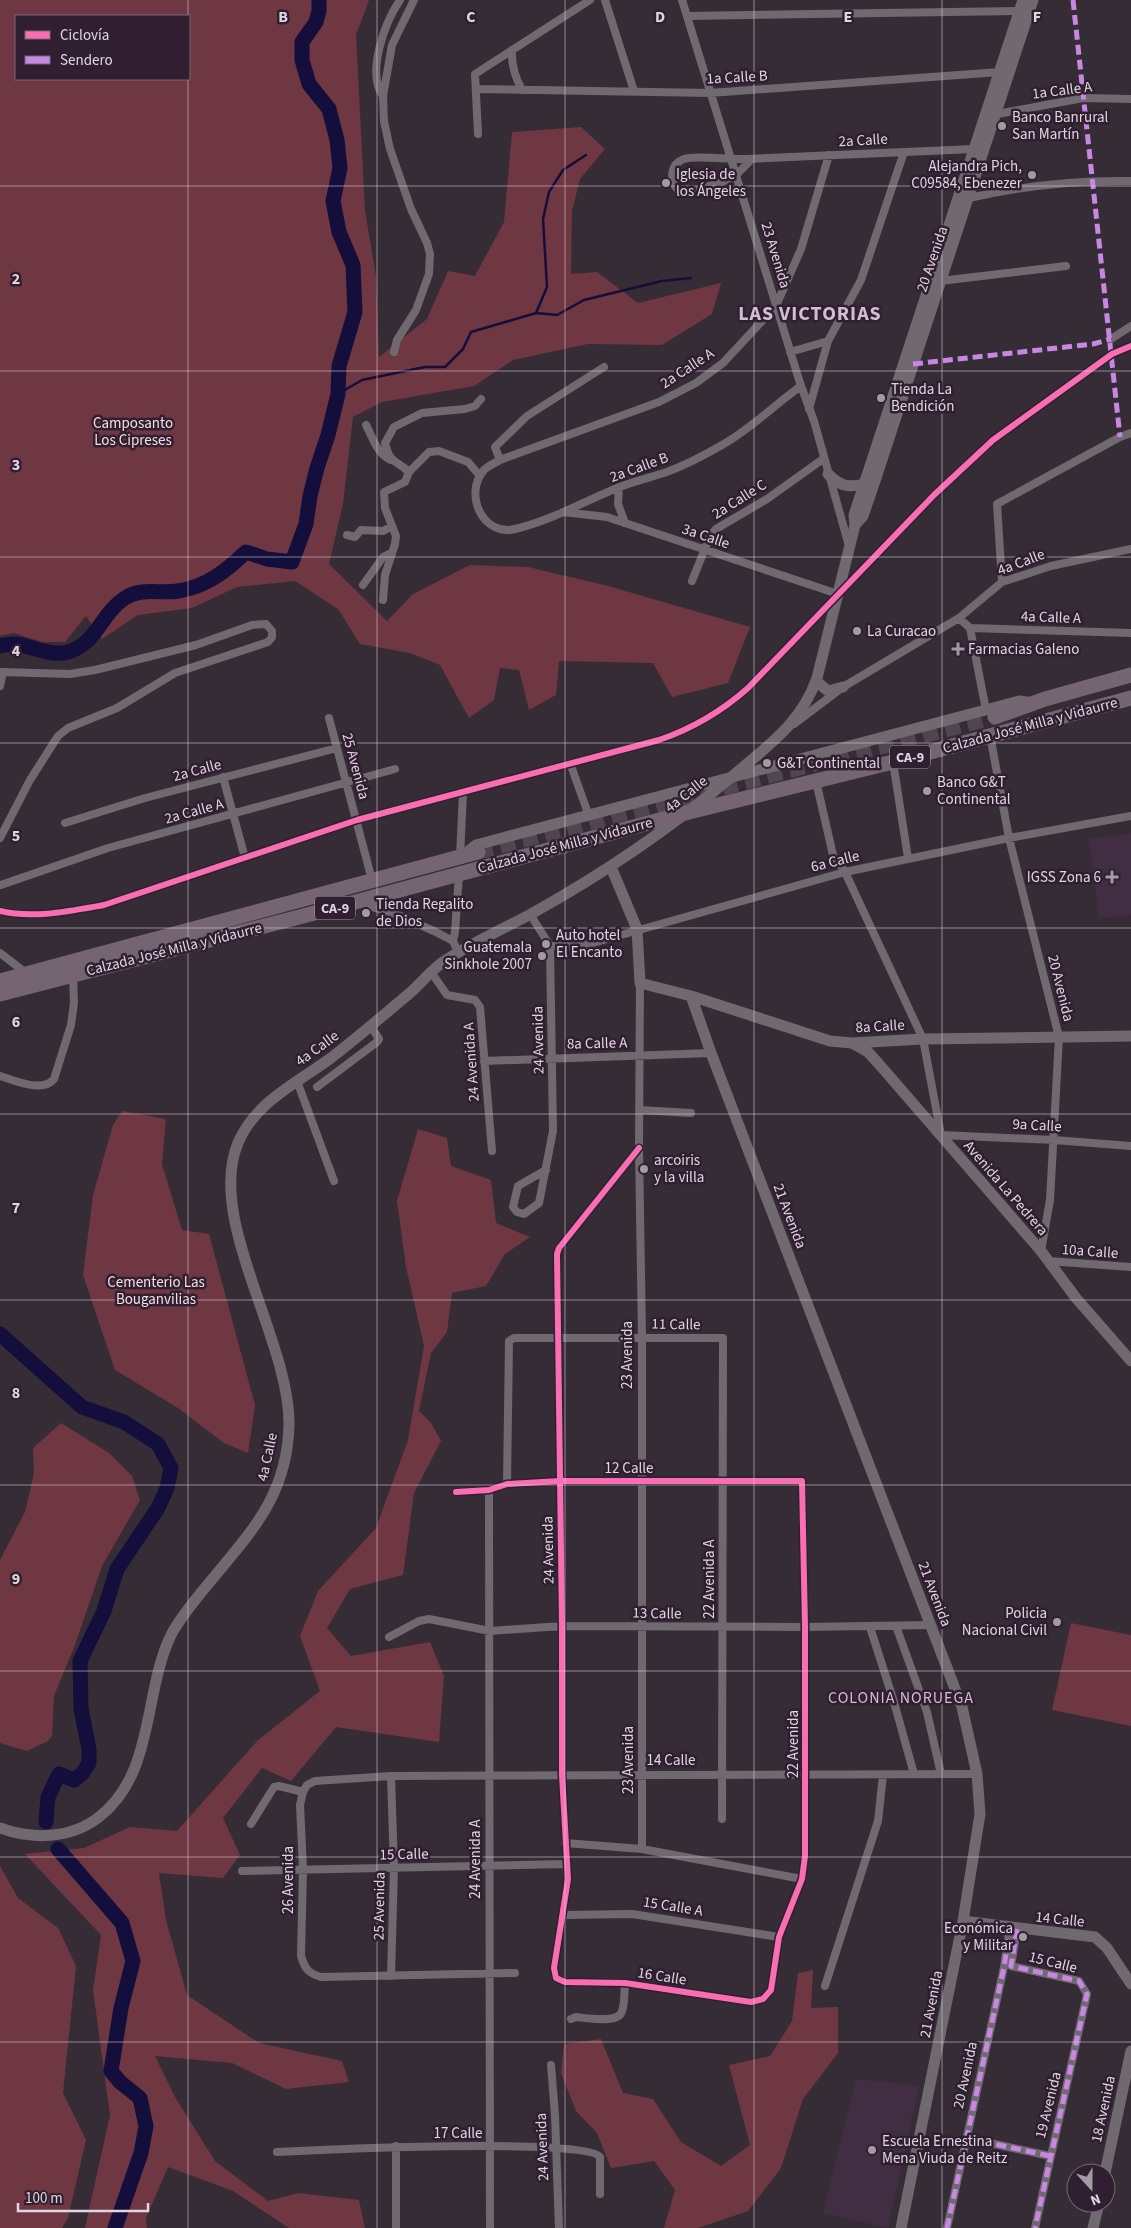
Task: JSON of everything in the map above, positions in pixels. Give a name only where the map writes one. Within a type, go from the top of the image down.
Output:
[{"type":"highway","name":"Calzada José Milla y Vidaurre","points":[[990,713],[1131,675]]},
{"type":"highway","points":[[1100,706],[1108,697],[1131,691]]},
{"type":"highway","name":"Calzada José Milla y Vidaurre","points":[[0,994],[367,900],[689,812],[893,762],[1131,698]]},
{"type":"highway","name":"Calzada José Milla y Vidaurre","points":[[0,981],[478,852]]},
{"type":"street","points":[[383,96],[377,89],[378,57],[383,37],[400,0]]},
{"type":"street","points":[[394,352],[397,340],[419,303],[429,274],[430,254],[390,149],[384,121],[383,96],[392,45],[414,0]]},
{"type":"street","points":[[478,134],[475,74],[590,0]]},
{"type":"street","points":[[605,0],[634,91]]},
{"type":"street","name":"23 Avenida","points":[[682,0],[809,408],[849,548]]},
{"type":"street","name":"20 Avenida","points":[[856,525],[854,515],[864,484],[969,198],[1033,0]]},
{"type":"street","points":[[686,16],[1021,6]]},
{"type":"street","name":"20 Avenida","points":[[788,729],[810,697],[816,681],[849,548],[856,525],[863,516],[974,148],[1021,6]]},
{"type":"street","points":[[512,50],[511,60],[515,76],[522,90]]},
{"type":"street","name":"1a Calle B","points":[[476,89],[710,93],[1000,72]]},
{"type":"street","name":"1a Calle A","points":[[997,114],[1083,98],[1131,99]]},
{"type":"street","name":"2a Calle","points":[[752,159],[736,175],[727,180],[691,192],[678,190],[673,182],[672,170],[686,159],[731,160],[974,148]]},
{"type":"street","points":[[809,408],[828,341],[861,280],[904,152]]},
{"type":"street","name":"2a Calle A","points":[[480,476],[484,470],[500,460],[646,408],[686,389],[723,363],[776,306],[801,250],[829,155]]},
{"type":"street","points":[[969,198],[1058,184],[1092,181],[1131,181]]},
{"type":"street","points":[[940,281],[1066,266]]},
{"type":"street","points":[[1111,339],[1131,326]]},
{"type":"street","points":[[790,352],[828,341]]},
{"type":"street","points":[[0,911],[14,914],[68,912],[104,905],[357,820],[463,793],[679,733],[710,718],[748,688],[934,495],[993,440],[1112,354],[1131,346]]},
{"type":"street","points":[[500,460],[495,447],[515,426],[604,367]]},
{"type":"street","name":"2a Calle B","points":[[480,476],[476,489],[478,509],[486,522],[502,530],[515,529],[563,512],[619,487],[665,472],[724,444],[740,434],[801,386]]},
{"type":"street","points":[[391,460],[385,443],[394,427],[422,413],[465,409],[475,406],[481,399]]},
{"type":"street","points":[[366,425],[383,457],[409,472]]},
{"type":"street","points":[[1002,582],[997,504],[1112,441],[1131,433]]},
{"type":"street","points":[[383,600],[385,575],[396,536],[385,508],[384,492],[405,482],[409,472],[429,452],[439,451],[468,462],[480,476]]},
{"type":"street","name":"2a Calle C","points":[[692,581],[712,533],[720,525],[767,499],[823,459]]},
{"type":"street","points":[[828,474],[838,484],[852,487],[864,484]]},
{"type":"street","points":[[619,487],[618,504],[625,523]]},
{"type":"street","name":"3a Calle","points":[[563,512],[607,517],[838,594]]},
{"type":"street","points":[[347,536],[355,537],[361,530],[383,530],[392,526]]},
{"type":"street","name":"4a Calle","points":[[3,1829],[31,1836],[60,1834],[82,1828],[99,1818],[124,1790],[136,1766],[161,1661],[173,1632],[185,1612],[257,1525],[273,1498],[280,1478],[287,1448],[287,1398],[278,1358],[236,1223],[231,1198],[231,1164],[238,1144],[251,1120],[269,1101],[331,1058],[431,972],[458,952],[530,914],[611,867],[689,812],[788,729],[843,687],[959,618],[1002,582],[1051,566],[1131,549]]},
{"type":"street","points":[[363,585],[383,557],[391,553]]},
{"type":"street","points":[[959,618],[970,628],[990,713]]},
{"type":"street","points":[[0,686],[1,672],[70,674],[95,670],[196,645],[252,625],[266,624],[272,631],[272,637],[268,642],[175,673],[117,708],[68,728],[58,736],[30,780],[0,838]]},
{"type":"street","name":"4a Calle A","points":[[970,628],[1131,633]]},
{"type":"street","points":[[816,681],[828,691],[843,687]]},
{"type":"street","name":"Calzada José Milla y Vidaurre","points":[[461,856],[476,845],[729,778],[990,713]]},
{"type":"street","name":"25 Avenida","points":[[329,718],[372,880]]},
{"type":"street","name":"20 Avenida","points":[[990,735],[1008,838],[1059,1037],[1050,1200],[1041,1251]]},
{"type":"street","points":[[770,744],[770,757],[773,767]]},
{"type":"street","name":"2a Calle","points":[[65,823],[144,798],[337,748]]},
{"type":"street","points":[[893,762],[908,858]]},
{"type":"street","points":[[570,763],[589,816]]},
{"type":"street","name":"2a Calle A","points":[[1,885],[108,848],[395,769]]},
{"type":"street","points":[[224,777],[245,858]]},
{"type":"street","points":[[816,781],[833,855],[845,872],[923,1039],[940,1135]]},
{"type":"street","points":[[461,856],[463,793]]},
{"type":"street","name":"6a Calle","points":[[550,946],[582,946],[845,872],[1008,838],[1131,816]]},
{"type":"street","name":"23 Avenida","points":[[611,867],[637,929],[640,983],[638,1057],[642,1337],[642,1849]]},
{"type":"street","points":[[458,952],[453,941],[459,874]]},
{"type":"street","points":[[367,900],[372,907],[398,915],[453,941]]},
{"type":"street","points":[[530,914],[550,946]]},
{"type":"street","name":"24 Avenida","points":[[546,1170],[518,1186],[513,1207],[517,1212],[524,1214],[539,1203],[546,1170],[553,1132],[550,946]]},
{"type":"street","points":[[0,953],[27,974]]},
{"type":"street","name":"24 Avenida A","points":[[431,972],[447,995],[475,1000],[480,1007],[492,1151]]},
{"type":"street","points":[[0,1076],[18,1082],[44,1086],[51,1083],[72,1025],[74,1004],[73,975]]},
{"type":"street","name":"8a Calle","points":[[640,983],[691,996],[830,1041],[1131,1036]]},
{"type":"street","name":"21 Avenida","points":[[691,996],[711,1053],[962,1707],[977,1774],[980,1814],[963,1921],[901,2228]]},
{"type":"street","points":[[316,1087],[377,1042],[379,1039],[370,1026]]},
{"type":"street","name":"Avenida La Pedrera","points":[[852,1042],[868,1052],[1041,1251],[1131,1361]]},
{"type":"street","name":"8a Calle A","points":[[484,1061],[711,1053]]},
{"type":"street","points":[[297,1081],[334,1180]]},
{"type":"street","points":[[639,1110],[691,1113]]},
{"type":"street","name":"9a Calle","points":[[940,1135],[1054,1140],[1131,1146]]},
{"type":"street","name":"24 Avenida","points":[[556,1978],[554,1968],[568,1879],[562,1776],[557,1254],[559,1248],[639,1148]]},
{"type":"street","name":"10a Calle","points":[[1048,1261],[1131,1267]]},
{"type":"street","name":"11 Calle","points":[[507,1484],[509,1341],[514,1338],[558,1337],[723,1338]]},
{"type":"street","name":"22 Avenida A","points":[[722,1819],[723,1338]]},
{"type":"street","name":"12 Calle","points":[[456,1492],[489,1490],[507,1484],[560,1481],[722,1480],[802,1482]]},
{"type":"street","name":"22 Avenida","points":[[763,1999],[771,1990],[778,1937],[802,1879],[805,1856],[805,1627],[802,1482]]},
{"type":"street","name":"24 Avenida A","points":[[489,1490],[488,2147],[490,2228]]},
{"type":"street","name":"13 Calle","points":[[389,1637],[418,1621],[430,1619],[490,1631],[562,1626],[870,1627],[931,1625]]},
{"type":"street","points":[[896,1626],[927,1712],[941,1774]]},
{"type":"street","points":[[870,1627],[914,1774]]},
{"type":"street","name":"14 Calle","points":[[305,1789],[315,1781],[391,1776],[977,1774]]},
{"type":"street","points":[[826,1986],[878,1822],[883,1775]]},
{"type":"street","name":"25 Avenida","points":[[391,1776],[394,1868],[391,1976]]},
{"type":"street","points":[[251,1824],[274,1787],[305,1789]]},
{"type":"street","name":"26 Avenida","points":[[305,1789],[300,1805],[302,1956],[305,1968],[310,1974],[321,1977],[391,1976]]},
{"type":"street","points":[[565,1843],[642,1849],[802,1879]]},
{"type":"street","name":"15 Calle","points":[[242,1871],[566,1864]]},
{"type":"street","name":"15 Calle A","points":[[563,1915],[632,1914],[778,1937]]},
{"type":"street","name":"14 Calle","points":[[963,1921],[1095,1938],[1107,1948],[1131,1984]]},
{"type":"street","name":"20 Avenida","points":[[947,2228],[1014,1928]]},
{"type":"street","name":"15 Calle","points":[[1014,1928],[1011,1966],[1079,1981],[1085,1990]]},
{"type":"street","points":[[391,1976],[514,1974]]},
{"type":"street","name":"16 Calle","points":[[556,1978],[565,1982],[625,1983],[751,2002],[763,1999]]},
{"type":"street","points":[[571,2019],[612,2019],[619,2017],[622,2013],[625,1983]]},
{"type":"street","name":"19 Avenida","points":[[1035,2228],[1087,1999],[1085,1990]]},
{"type":"street","name":"18 Avenida","points":[[1107,2163],[1129,2070],[1131,2051]]},
{"type":"street","name":"24 Avenida","points":[[551,2065],[559,2228]]},
{"type":"street","points":[[967,2138],[1050,2156]]},
{"type":"street","points":[[396,2146],[396,2228]]},
{"type":"street","name":"17 Calle","points":[[277,2152],[396,2146],[555,2148],[598,2154],[600,2157],[600,2194]]},
{"type":"street","points":[[1093,2228],[1097,2213]]},
{"type":"shaded area","name":"IGSS Zona 6","points":[[1131,834],[1131,915],[1099,918],[1089,839]]},
{"type":"shaded area","name":"Escuela Ernestina Mena Viuda de Reitz","points":[[856,2079],[919,2086],[888,2228],[823,2213]]},
{"type":"green space","name":"Camposanto Los Cipreses","points":[[0,0],[369,0],[356,35],[365,210],[376,277],[379,357],[427,319],[448,271],[475,276],[504,222],[512,132],[581,127],[605,149],[580,179],[572,211],[571,274],[597,272],[638,303],[721,283],[712,314],[662,345],[588,344],[513,360],[474,386],[382,402],[353,417],[343,504],[329,564],[387,621],[413,594],[470,565],[528,567],[608,586],[750,627],[728,683],[672,697],[653,663],[559,661],[556,695],[529,710],[519,670],[500,668],[494,700],[469,718],[440,665],[410,653],[360,644],[338,609],[295,581],[237,587],[192,608],[138,615],[102,639],[86,616],[65,642],[42,642],[14,633],[0,636]]},
{"type":"green space","name":"Cementerio Las Bouganvilias","points":[[122,1111],[166,1119],[162,1164],[182,1230],[209,1234],[255,1405],[248,1453],[224,1443],[178,1408],[115,1370],[83,1275],[93,1195],[113,1125]]},
{"type":"green space","points":[[418,1129],[447,1138],[451,1166],[491,1180],[496,1223],[530,1237],[505,1254],[486,1286],[452,1293],[447,1332],[431,1353],[419,1411],[431,1423],[441,1441],[414,1493],[403,1575],[350,1589],[327,1628],[351,1656],[430,1642],[444,1676],[439,1742],[336,1727],[291,1781],[262,1768],[223,1818],[240,1855],[223,1878],[159,1873],[166,1920],[187,1995],[259,2043],[342,2061],[349,2082],[286,2089],[232,2063],[155,2056],[175,2097],[215,2161],[268,2201],[298,2193],[359,2200],[365,2228],[289,2228],[233,2191],[168,2167],[146,2218],[147,2228],[85,2228],[110,2115],[93,1990],[101,1935],[25,1854],[84,1848],[130,1827],[177,1831],[257,1741],[320,1691],[300,1636],[318,1591],[376,1528],[408,1440],[424,1346],[406,1267],[397,1201]]},
{"type":"green space","points":[[61,1423],[109,1453],[132,1476],[140,1500],[102,1566],[75,1645],[54,1696],[52,1736],[48,1741],[27,1751],[0,1743],[0,1560],[25,1512],[34,1473],[33,1448]]},
{"type":"green space","points":[[1071,1623],[1131,1635],[1131,1726],[1052,1710]]},
{"type":"green space","points":[[0,1866],[18,1898],[58,1928],[76,1966],[63,2093],[86,2140],[68,2218],[62,2228],[0,2228]]},
{"type":"green space","points":[[813,1970],[811,2008],[838,2007],[838,2053],[803,2099],[781,2168],[748,2211],[698,2228],[664,2228],[675,2190],[654,2161],[611,2168],[597,2133],[576,2111],[561,2073],[564,2044],[601,2039],[623,2093],[653,2099],[681,2142],[721,2166],[750,2145],[729,2065],[770,2056],[792,2021],[798,1973]]},
{"type":"waterway","points":[[0,646],[15,644],[48,652],[68,652],[86,642],[117,604],[131,595],[144,592],[171,592],[198,586],[223,572],[246,552],[267,559],[292,562],[306,524],[310,496],[338,394],[339,366],[355,312],[353,265],[339,232],[333,201],[340,168],[337,140],[329,109],[309,84],[302,60],[302,42],[316,22],[319,0]]},
{"type":"waterway","points":[[338,394],[362,380],[425,367],[445,367],[463,349],[471,332],[536,313],[547,287],[543,219],[549,192],[563,170],[586,155]]},
{"type":"waterway","points":[[536,313],[557,315],[584,300],[662,281],[691,278]]},
{"type":"waterway","points":[[0,1334],[82,1407],[124,1422],[158,1444],[171,1468],[167,1488],[158,1508],[117,1569],[104,1611],[80,1661],[81,1709],[89,1749],[89,1763],[82,1774],[74,1780],[59,1774],[48,1797],[46,1822]]},
{"type":"waterway","points":[[58,1849],[122,1923],[133,1961],[121,2008],[111,2071],[120,2082],[140,2098],[146,2126],[141,2153],[115,2228]]},
{"type":"tunnel","points":[[478,852],[995,717]]},
{"type":"marked path","points":[[1073,0],[1120,437]]},
{"type":"marked path","points":[[913,364],[1093,344],[1111,339]]},
{"type":"marked path","points":[[947,2228],[1004,1967],[1010,1927]]},
{"type":"marked path","points":[[1017,1929],[1011,1966],[1079,1981],[1087,1994],[1035,2228]]},
{"type":"marked path","points":[[967,2138],[1050,2156]]},
{"type":"cycle path","points":[[0,911],[38,914],[65,912],[104,905],[357,820],[659,740],[695,725],[728,705],[748,688],[934,495],[993,440],[1112,354],[1131,346]]},
{"type":"cycle path","points":[[456,1492],[489,1490],[507,1484],[560,1481],[802,1481],[805,1627],[805,1856],[802,1879],[779,1937],[771,1990],[763,1999],[751,2002],[625,1983],[565,1982],[556,1978],[554,1968],[568,1879],[562,1775],[562,1626],[557,1254],[559,1248],[639,1148]]},
{"type":"place","name":"Banco Banrural San Martín","points":[[1002,126]]},
{"type":"place","name":"Alejandra Pich, C09584, Ebenezer","points":[[1032,175]]},
{"type":"place","name":"Iglesia de los Ángeles","points":[[666,183]]},
{"type":"place","name":"Tienda La Bendición","points":[[881,398]]},
{"type":"place","name":"La Curacao","points":[[857,631]]},
{"type":"place","name":"Farmacias Galeno","points":[[958,649]]},
{"type":"place","name":"G&T Continental","points":[[767,763]]},
{"type":"place","name":"Banco G&T Continental","points":[[927,791]]},
{"type":"place","name":"IGSS Zona 6","points":[[1112,877]]},
{"type":"place","name":"Tienda Regalito de Dios","points":[[366,913]]},
{"type":"place","name":"Auto hotel El Encanto","points":[[546,944]]},
{"type":"place","name":"Guatemala Sinkhole 2007","points":[[542,956]]},
{"type":"place","name":"arcoiris y la villa","points":[[644,1169]]},
{"type":"place","name":"Policia Nacional Civil","points":[[1057,1622]]},
{"type":"place","name":"Económica y Militar","points":[[1023,1937]]},
{"type":"place","name":"Escuela Ernestina Mena Viuda de Reitz","points":[[872,2150]]},
{"type":"district","name":"LAS VICTORIAS","points":[[810,313]]},
{"type":"district","name":"COLONIA NORUEGA","points":[[901,1697]]}]
